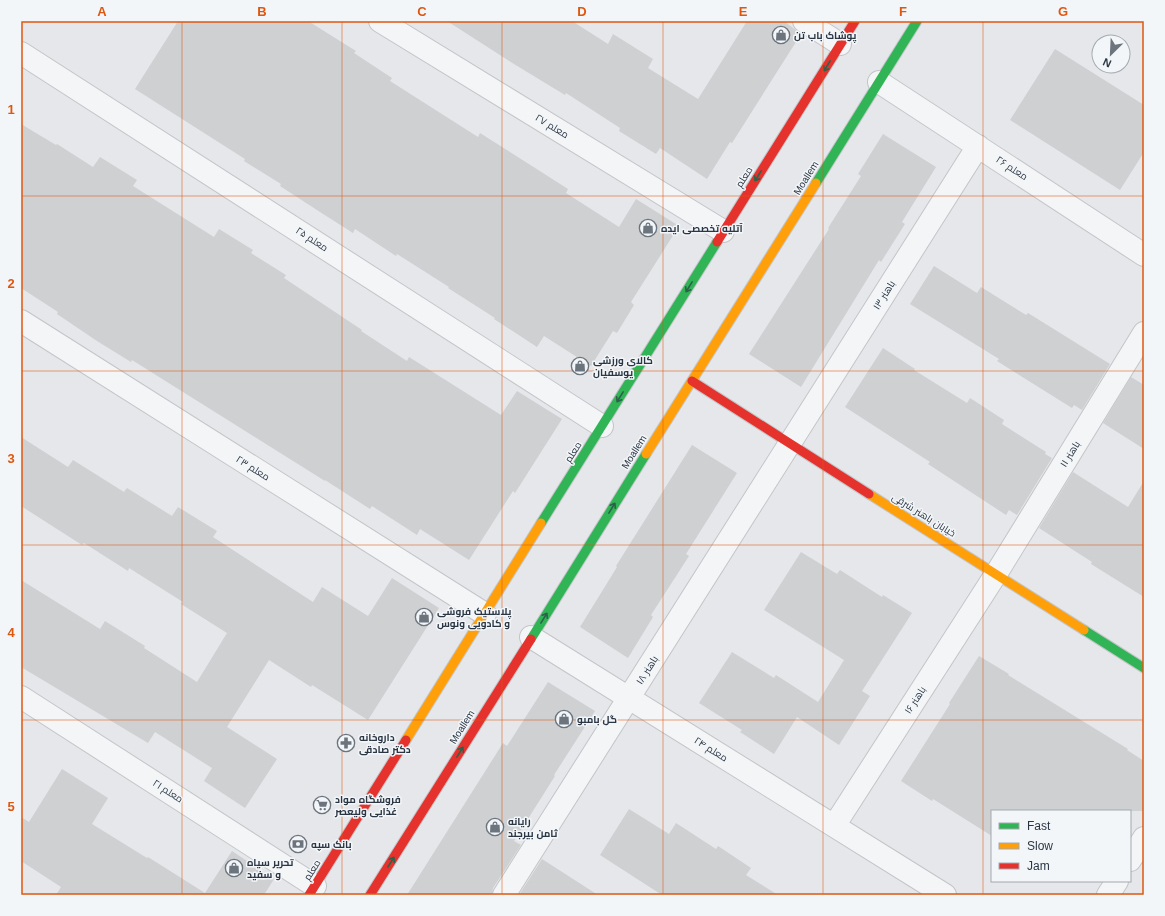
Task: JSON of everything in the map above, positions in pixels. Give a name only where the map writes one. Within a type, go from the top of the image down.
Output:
[{"type":"main road","name":"معلم","points":[[312,890],[855,21]]},
{"type":"main road","name":"Moallem","points":[[370,895],[918,21]]},
{"type":"main road","name":"خیابان باهنر شرقی","points":[[692,381],[1144,668]]},
{"type":"street","name":"معلم ۲۷","points":[[380,21],[723,231]]},
{"type":"street","points":[[804,21],[840,44]]},
{"type":"street","name":"معلم ۲۵","points":[[21,53],[602,426]]},
{"type":"street","name":"معلم ۲۶","points":[[879,82],[1144,255]]},
{"type":"street","name":"باهنر ۱۳","points":[[790,444],[978,146]]},
{"type":"street","name":"معلم ۲۳","points":[[21,321],[485,614]]},
{"type":"street","name":"باهنر ۱۱","points":[[996,574],[1144,333]]},
{"type":"street","name":"باهنر ۱۸","points":[[504,895],[790,444]]},
{"type":"street","name":"باهنر ۱۶","points":[[834,826],[996,574]]},
{"type":"street","name":"معلم ۲۴","points":[[531,637],[945,895]]},
{"type":"street","name":"معلم ۲۱","points":[[21,697],[312,890]]},
{"type":"street","points":[[1131,858],[1144,838]]},
{"type":"street","points":[[1108,895],[1116,882]]},
{"type":"building","points":[[178,21],[308,21],[356,51],[354,53],[392,78],[390,81],[478,137],[480,133],[568,189],[566,193],[619,227],[636,199],[679,226],[631,302],[634,305],[617,333],[613,331],[591,366],[544,336],[537,347],[448,288],[449,287],[397,254],[396,256],[355,229],[353,233],[320,212],[280,186],[281,184],[244,161],[245,159],[135,89]]},
{"type":"building","points":[[447,21],[572,21],[608,44],[613,34],[653,59],[648,68],[698,99],[747,21],[784,21],[801,34],[732,143],[730,142],[707,179],[660,148],[656,154],[619,131],[620,128],[566,93],[565,95]]},
{"type":"building","points":[[1055,49],[1091,72],[1091,74],[1095,74],[1144,105],[1144,152],[1120,190],[1010,120]]},
{"type":"building","points":[[21,124],[56,145],[57,144],[93,167],[100,157],[137,180],[133,186],[214,237],[219,229],[253,250],[251,253],[286,275],[284,278],[362,330],[361,331],[407,361],[409,357],[501,415],[517,391],[562,419],[515,493],[513,491],[469,560],[420,529],[417,535],[372,506],[370,509],[132,360],[131,362],[97,341],[57,314],[58,312],[21,288]]},
{"type":"building","points":[[883,134],[936,167],[902,222],[905,224],[881,262],[879,260],[801,387],[749,354],[829,229],[828,228],[861,176],[858,174]]},
{"type":"building","points":[[934,266],[977,293],[981,287],[1026,315],[1028,313],[1110,364],[1082,410],[1074,405],[1072,408],[997,361],[999,359],[910,304]]},
{"type":"building","points":[[883,348],[915,369],[914,370],[967,403],[970,398],[1004,420],[1002,424],[1046,452],[1045,454],[1052,458],[1017,515],[1009,510],[1006,515],[928,464],[930,462],[845,407]]},
{"type":"building","points":[[1131,377],[1144,385],[1144,449],[1103,423]]},
{"type":"building","points":[[21,437],[68,467],[73,460],[124,492],[127,488],[172,516],[178,507],[217,531],[213,537],[313,602],[322,587],[368,616],[392,578],[439,608],[368,720],[312,685],[311,687],[269,660],[227,727],[277,759],[245,808],[204,781],[212,768],[155,732],[148,743],[21,667],[21,580],[100,629],[105,621],[145,646],[144,648],[197,682],[227,633],[181,604],[183,602],[129,568],[128,571],[84,543],[82,545],[21,506]]},
{"type":"building","points":[[692,445],[737,473],[686,554],[689,556],[651,615],[653,617],[628,658],[580,627],[617,567],[616,566]]},
{"type":"building","points":[[1073,472],[1128,507],[1144,481],[1144,597],[1091,564],[1092,562],[1039,528]]},
{"type":"building","points":[[801,552],[837,574],[840,570],[882,597],[883,595],[912,613],[862,691],[870,696],[839,745],[797,717],[774,754],[740,732],[742,730],[699,703],[732,652],[774,678],[776,675],[818,702],[844,660],[764,610]]},
{"type":"building","points":[[979,656],[1128,749],[1127,750],[1144,761],[1144,811],[991,810],[991,835],[901,781],[950,704],[949,703]]},
{"type":"building","points":[[548,682],[595,711],[514,841],[521,845],[493,888],[492,895],[407,895],[503,743],[507,746]]},
{"type":"building","points":[[62,769],[108,798],[92,824],[205,893],[232,851],[274,879],[264,895],[56,895],[61,887],[21,861],[21,817],[29,822]]},
{"type":"building","points":[[629,809],[669,834],[676,823],[716,849],[718,846],[751,868],[746,875],[778,895],[662,895],[600,855]]},
{"type":"building","points":[[542,859],[598,895],[519,895]]},
{"type":"traffic: fast","points":[[816,183],[917,21]]},
{"type":"traffic: fast","points":[[541,523],[717,242]]},
{"type":"traffic: fast","points":[[531,639],[646,454]]},
{"type":"traffic: fast","points":[[1084,630],[1144,668]]},
{"type":"traffic: slow","points":[[646,454],[816,183]]},
{"type":"traffic: slow","points":[[869,494],[1084,630]]},
{"type":"traffic: slow","points":[[406,740],[541,523]]},
{"type":"traffic: jam","points":[[717,242],[855,21]]},
{"type":"traffic: jam","points":[[692,381],[869,494]]},
{"type":"traffic: jam","points":[[370,895],[531,639]]},
{"type":"traffic: jam","points":[[309,895],[406,740]]},
{"type":"place","name":"پوشاک باب تن","points":[[781,35]]},
{"type":"place","name":"آتلیه تخصصی ایده","points":[[648,228]]},
{"type":"place","name":"کالای ورزشی یوسفیان","points":[[580,366]]},
{"type":"place","name":"پلاستیک فروشی و کادویی ونوس","points":[[424,617]]},
{"type":"place","name":"گل بامبو","points":[[564,719]]},
{"type":"place","name":"داروخانه دکتر صادقی","points":[[346,743]]},
{"type":"place","name":"فروشگاه مواد غذایی ولیعصر","points":[[322,805]]},
{"type":"place","name":"رایانه ثامن بیرجند","points":[[495,827]]},
{"type":"place","name":"بانک سپه","points":[[298,844]]},
{"type":"place","name":"تحریر سیاه و سفید","points":[[234,868]]}]
